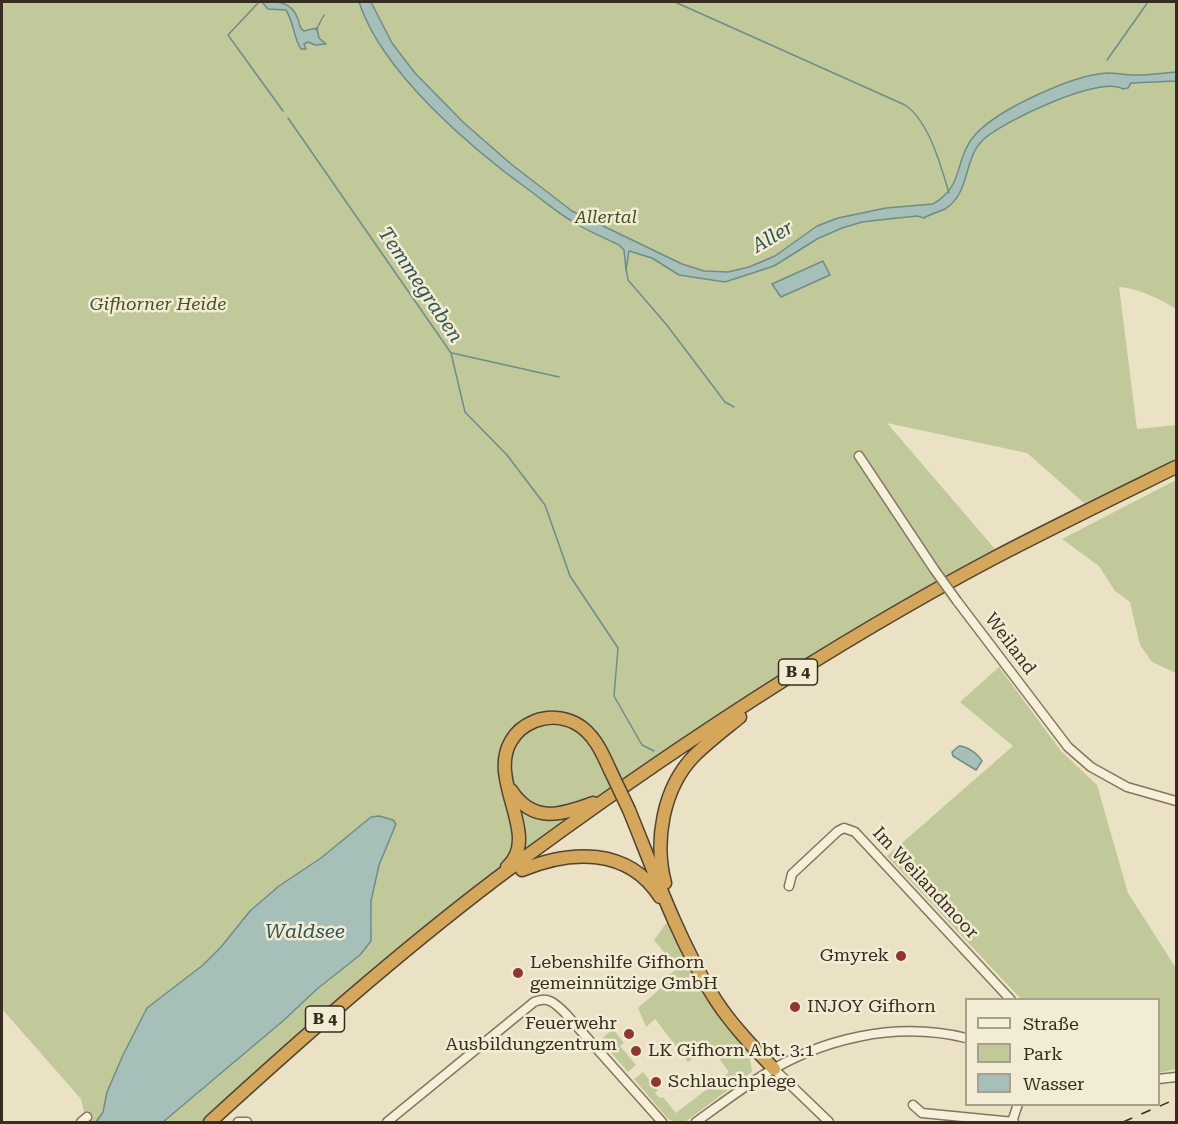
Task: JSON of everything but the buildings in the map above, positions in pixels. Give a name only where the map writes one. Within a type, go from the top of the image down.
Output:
[{"type":"highway","name":"B 4","points":[[210,1122],[336,1010],[496,880],[609,797],[766,692],[943,586],[1099,504],[1176,467]]},
{"type":"highway","name":"B 4","points":[[220,1122],[327,1026],[442,931],[610,805],[740,717],[830,661],[986,570],[1176,474]]},
{"type":"highway","points":[[676,922],[661,860],[666,807],[681,773],[692,758],[740,717]]},
{"type":"highway","points":[[496,880],[515,857],[519,843],[518,826],[504,766],[513,737],[527,725],[538,720],[550,718],[569,721],[586,730],[599,747],[676,922],[710,991],[729,1018],[774,1069]]},
{"type":"highway","points":[[505,778],[519,801],[541,814],[563,814],[609,797]]},
{"type":"highway","points":[[522,870],[566,856],[591,857],[619,863],[643,877],[654,887],[676,922]]},
{"type":"street","name":"Weiland","points":[[859,456],[934,569],[1068,747],[1091,767],[1127,787],[1176,801]]},
{"type":"street","name":"Im Weilandmoor","points":[[789,886],[792,874],[838,831],[844,828],[855,832],[1010,998]]},
{"type":"street","points":[[387,1122],[534,1002],[542,999],[552,1001],[565,1013],[662,1122]]},
{"type":"street","points":[[696,1122],[774,1069],[834,1043],[866,1035],[921,1031],[965,1038]]},
{"type":"street","points":[[774,1069],[829,1122]]},
{"type":"street","points":[[1160,1079],[1176,1077]]},
{"type":"street","points":[[913,1105],[922,1113],[1013,1122],[1017,1106]]},
{"type":"street","points":[[238,1122],[247,1122]]},
{"type":"green space","points":[[2,2],[1176,2],[1176,309],[1149,295],[1119,287],[1137,429],[1176,425],[1176,461],[1084,503],[1027,453],[887,423],[995,549],[704,725],[312,1020],[203,1122],[163,1122],[284,1020],[317,989],[360,955],[372,929],[371,901],[379,865],[391,835],[371,817],[321,858],[279,886],[250,911],[203,965],[147,1008],[123,1055],[98,1121],[86,1122],[81,1099],[2,1009]]},
{"type":"green space","points":[[1176,480],[1176,673],[1152,662],[1140,645],[1130,602],[1115,591],[1099,566],[1062,539]]},
{"type":"green space","points":[[999,667],[1061,751],[1097,785],[1128,893],[1176,968],[1176,1069],[1160,1073],[1160,998],[1020,998],[887,856],[1013,746],[960,702]]},
{"type":"green space","points":[[667,922],[703,992],[723,1024],[749,1052],[752,1072],[685,1122],[668,1119],[634,1079],[643,1072],[658,1090],[655,1093],[660,1098],[663,1097],[676,1113],[729,1072],[717,1056],[699,1055],[688,1062],[655,1019],[646,1027],[638,1008],[668,982],[666,978],[677,968],[654,940]]},
{"type":"green space","points":[[613,1029],[624,1043],[620,1046],[636,1065],[628,1072],[600,1040]]},
{"type":"water","points":[[262,2],[279,2],[288,6],[295,13],[302,30],[317,28],[319,38],[326,44],[315,45],[308,42],[304,44],[306,49],[301,49],[286,10],[268,9]]},
{"type":"water","points":[[359,2],[371,2],[392,43],[415,73],[464,123],[511,164],[572,211],[682,264],[704,271],[728,272],[749,267],[775,256],[817,226],[838,218],[886,208],[933,204],[950,189],[968,144],[975,135],[1018,104],[1056,87],[1107,73],[1135,75],[1176,72],[1176,81],[1131,83],[1128,88],[1123,89],[1111,86],[1094,88],[1052,102],[1011,122],[984,139],[973,155],[959,194],[945,209],[924,218],[917,216],[862,222],[842,228],[817,239],[774,266],[725,282],[679,275],[652,258],[629,251],[626,270],[624,250],[619,245],[565,217],[484,155],[432,108],[387,56]]},
{"type":"water","points":[[823,261],[830,275],[781,297],[772,284]]},
{"type":"water","points":[[959,746],[969,749],[980,758],[982,761],[976,770],[953,756],[952,752]]},
{"type":"water","name":"Waldsee","points":[[379,816],[393,820],[396,824],[379,865],[371,901],[371,941],[360,955],[317,989],[284,1020],[163,1122],[96,1122],[103,1112],[107,1092],[123,1055],[147,1008],[203,965],[250,911],[279,886],[321,858],[371,817]]},
{"type":"waterway","name":"Temmegraben","points":[[259,2],[228,35],[283,111]]},
{"type":"waterway","points":[[675,2],[905,105],[921,122],[927,133],[949,193]]},
{"type":"waterway","points":[[1107,60],[1148,2]]},
{"type":"waterway","points":[[316,30],[324,15]]},
{"type":"waterway","name":"Temmegraben","points":[[288,118],[451,353],[465,412],[507,455],[545,505],[570,576],[618,648],[614,696],[642,745],[654,751]]},
{"type":"waterway","points":[[626,268],[628,280],[666,324],[725,402],[734,407]]},
{"type":"waterway","points":[[452,353],[559,377]]},
{"type":"railway","points":[[1160,1106],[1176,1099]]},
{"type":"railway","points":[[1123,1122],[1160,1106]]},
{"type":"place","name":"Gmyrek","points":[[901,956]]},
{"type":"place","name":"Lebenshilfe Gifhorn gemeinnützige GmbH","points":[[518,973]]},
{"type":"place","name":"INJOY Gifhorn","points":[[795,1007]]},
{"type":"place","name":"Feuerwehr Ausbildungzentrum","points":[[629,1034]]},
{"type":"place","name":"LK Gifhorn Abt. 3.1","points":[[636,1051]]},
{"type":"place","name":"Schlauchplege","points":[[656,1082]]},
{"type":"park label","name":"Allertal","points":[[606,218]]},
{"type":"park label","name":"Gifhorner Heide","points":[[158,305]]},
{"type":"water label","name":"Aller","points":[[773,237]]}]
